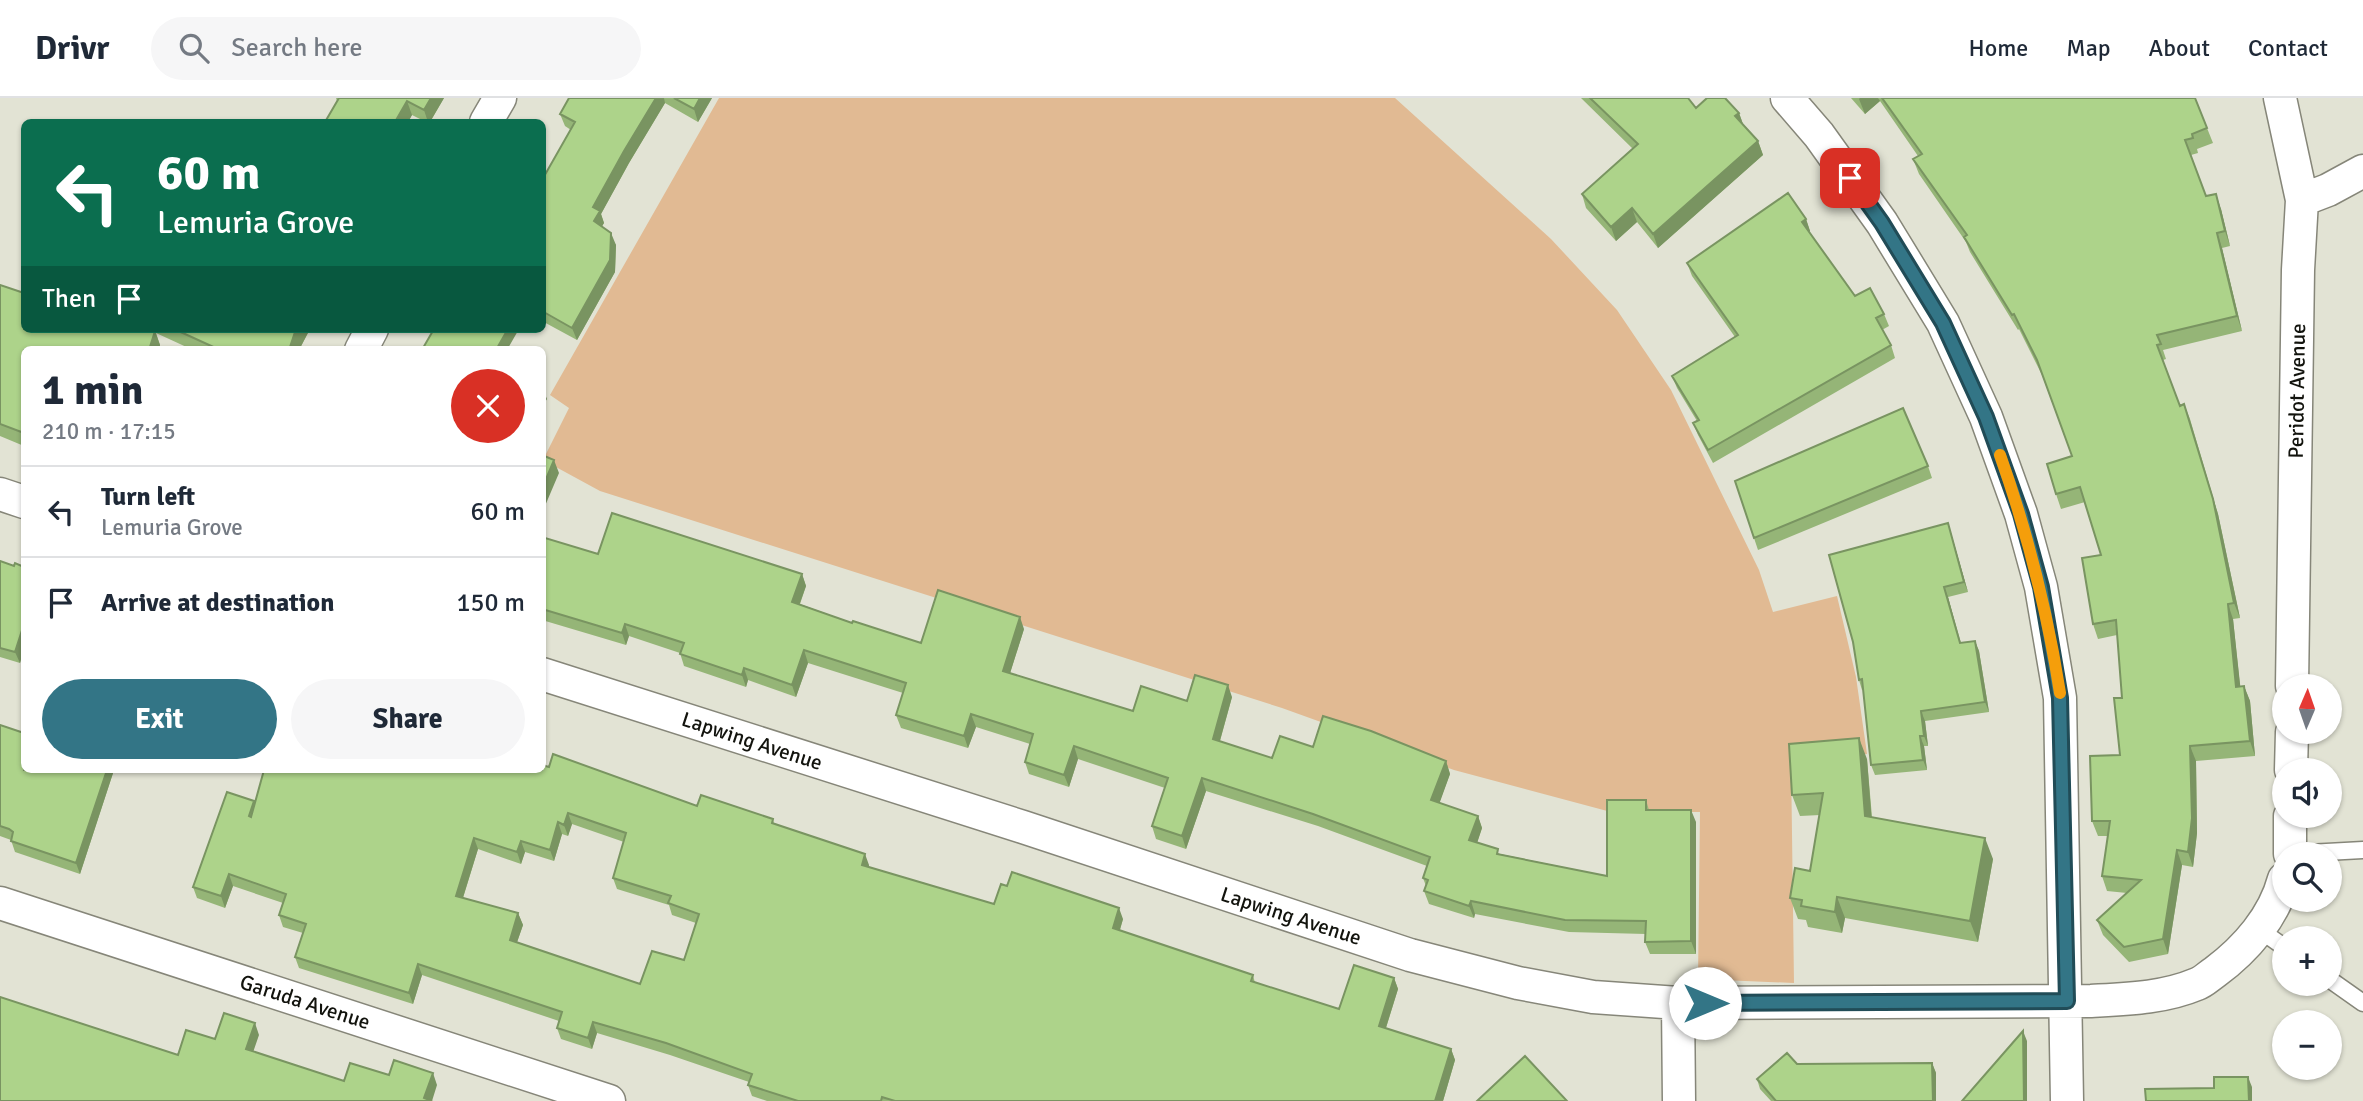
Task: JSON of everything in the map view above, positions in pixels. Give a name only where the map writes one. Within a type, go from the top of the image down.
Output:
[{"type":"street","points":[[488,119],[500,98]]},
{"type":"street","points":[[1787,98],[1819,135],[1882,223],[1943,323],[1986,417],[2021,514],[2041,587],[2060,698],[2067,1101]]},
{"type":"street","name":"Peridot Avenue","points":[[2280,98],[2302,200],[2298,270],[2292,674]]},
{"type":"street","points":[[2302,200],[2328,190],[2363,171]]},
{"type":"street","points":[[0,494],[21,501]]},
{"type":"street","name":"Lapwing Avenue","points":[[546,675],[1010,823],[1410,955],[1518,983],[1581,995],[1678,1003],[2067,1001]]},
{"type":"street","name":"Garuda Avenue","points":[[0,903],[609,1101]]},
{"type":"street","points":[[2067,1001],[2142,998],[2199,984],[2229,961],[2272,938]]},
{"type":"street","points":[[1678,1003],[1679,1101]]},
{"type":"lane","points":[[2342,851],[2363,850]]},
{"type":"lane","points":[[2342,988],[2363,1003]]},
{"type":"shaded area","points":[[719,98],[1395,98],[1551,239],[1617,310],[1671,390],[1759,570],[1773,612],[1837,596],[1856,677],[1867,754],[1791,759],[1794,983],[1698,979],[1700,812],[1611,812],[1454,770],[1282,708],[600,491],[546,462],[546,454],[569,408],[550,395]]},
{"type":"building","points":[[339,98],[431,98],[424,110],[407,101],[397,119],[327,119]]},
{"type":"building","points":[[569,98],[656,98],[593,207],[600,211],[594,221],[611,233],[610,260],[572,328],[546,313],[546,173],[575,122],[560,114]]},
{"type":"building","points":[[674,98],[700,98],[694,109]]},
{"type":"building","points":[[1590,98],[1688,98],[1696,108],[1707,98],[1725,98],[1739,113],[1735,116],[1758,141],[1653,234],[1632,208],[1611,227],[1582,194],[1638,144]]},
{"type":"building","points":[[1882,98],[2195,98],[2207,128],[2185,140],[2206,196],[2216,194],[2225,231],[2217,233],[2237,316],[2157,335],[2161,344],[2157,345],[2180,406],[2184,404],[2213,499],[2234,603],[2228,604],[2236,687],[2244,686],[2250,741],[2190,746],[2192,818],[2188,852],[2177,850],[2163,939],[2124,947],[2097,920],[2141,880],[2102,876],[2110,821],[2092,821],[2090,756],[2120,755],[2114,698],[2122,698],[2116,620],[2093,624],[2082,558],[2101,555],[2080,487],[2056,494],[2047,464],[2072,456],[2037,360],[2014,314],[2012,315],[1964,237],[1967,235],[1913,159],[1922,154]]},
{"type":"building","points":[[1788,193],[1806,219],[1802,222],[1855,296],[1870,288],[1884,314],[1876,318],[1891,345],[1708,450],[1693,423],[1699,420],[1672,376],[1738,335],[1687,263]]},
{"type":"building","points":[[0,285],[21,292],[21,333],[154,333],[150,346],[21,346],[21,432],[0,424]]},
{"type":"building","points":[[183,333],[295,333],[290,346],[211,346]]},
{"type":"building","points":[[432,333],[506,333],[498,346],[424,346]]},
{"type":"building","points":[[1903,408],[1928,466],[1754,538],[1735,481]]},
{"type":"building","points":[[546,457],[554,460],[546,479]]},
{"type":"building","points":[[612,513],[802,574],[792,602],[921,643],[938,590],[1020,617],[1003,671],[1133,711],[1141,686],[1187,701],[1195,675],[1228,685],[1213,739],[1272,758],[1280,736],[1313,747],[1323,716],[1371,731],[1446,761],[1431,800],[1478,816],[1469,840],[1498,849],[1497,854],[1607,876],[1607,800],[1646,800],[1646,810],[1691,810],[1691,941],[1645,942],[1646,921],[1565,920],[1471,901],[1469,906],[1424,891],[1428,880],[1423,878],[1430,857],[1313,814],[1202,778],[1182,836],[1152,826],[1168,778],[1074,746],[1064,775],[1025,762],[1033,734],[971,714],[964,736],[896,715],[906,683],[804,650],[792,685],[744,668],[742,675],[680,654],[684,643],[625,624],[622,633],[546,610],[546,538],[598,554]]},
{"type":"building","points":[[1948,523],[1964,582],[1944,587],[1960,643],[1975,641],[1985,702],[1921,711],[1923,760],[1871,765],[1862,679],[1859,680],[1853,642],[1829,555]]},
{"type":"building","points":[[0,561],[21,566],[21,633],[15,652],[0,648]]},
{"type":"building","points":[[0,725],[21,732],[21,773],[106,773],[76,863],[11,841],[13,832],[0,826]]},
{"type":"building","points":[[1859,738],[1865,816],[1985,838],[1970,921],[1837,897],[1835,912],[1801,906],[1802,900],[1790,898],[1795,868],[1810,871],[1823,793],[1792,795],[1789,744]]},
{"type":"building","points":[[553,754],[697,806],[701,795],[773,819],[772,823],[865,854],[862,865],[994,904],[1001,884],[1007,886],[1012,872],[1119,908],[1113,928],[1253,975],[1251,981],[1339,1009],[1354,965],[1394,978],[1379,1026],[1451,1049],[1435,1101],[895,1101],[882,1097],[881,1101],[798,1101],[748,1085],[752,1074],[666,1043],[593,1022],[588,1038],[557,1028],[562,1012],[418,964],[409,993],[295,957],[306,924],[279,915],[286,894],[229,874],[221,896],[193,887],[227,792],[254,801],[249,816],[251,817],[263,773],[546,773],[546,766],[549,767]],"holes":[[[568,813],[626,833],[613,878],[671,896],[668,903],[699,914],[684,960],[652,951],[640,984],[510,940],[518,913],[456,896],[474,838],[517,852],[521,841],[550,850],[558,822],[564,825]]]},
{"type":"building","points":[[0,997],[178,1055],[186,1030],[215,1039],[224,1013],[255,1023],[246,1049],[344,1081],[350,1063],[389,1075],[394,1060],[433,1073],[424,1098],[432,1101],[0,1101]]},
{"type":"building","points":[[2023,1031],[2024,1101],[1962,1101]]},
{"type":"building","points":[[1787,1053],[1797,1064],[1932,1063],[1933,1101],[1776,1101],[1757,1079]]},
{"type":"building","points":[[1525,1056],[1567,1101],[1477,1101]]},
{"type":"building","points":[[2214,1077],[2248,1077],[2249,1101],[2146,1101],[2145,1089],[2214,1088]]},
{"type":"slow traffic","points":[[2000,455],[2021,514],[2041,587],[2060,693]]},
{"type":"route","points":[[1705,1003],[2067,1001],[2060,698],[2041,587],[2021,514],[1986,417],[1943,323],[1882,223],[1850,178]]}]
